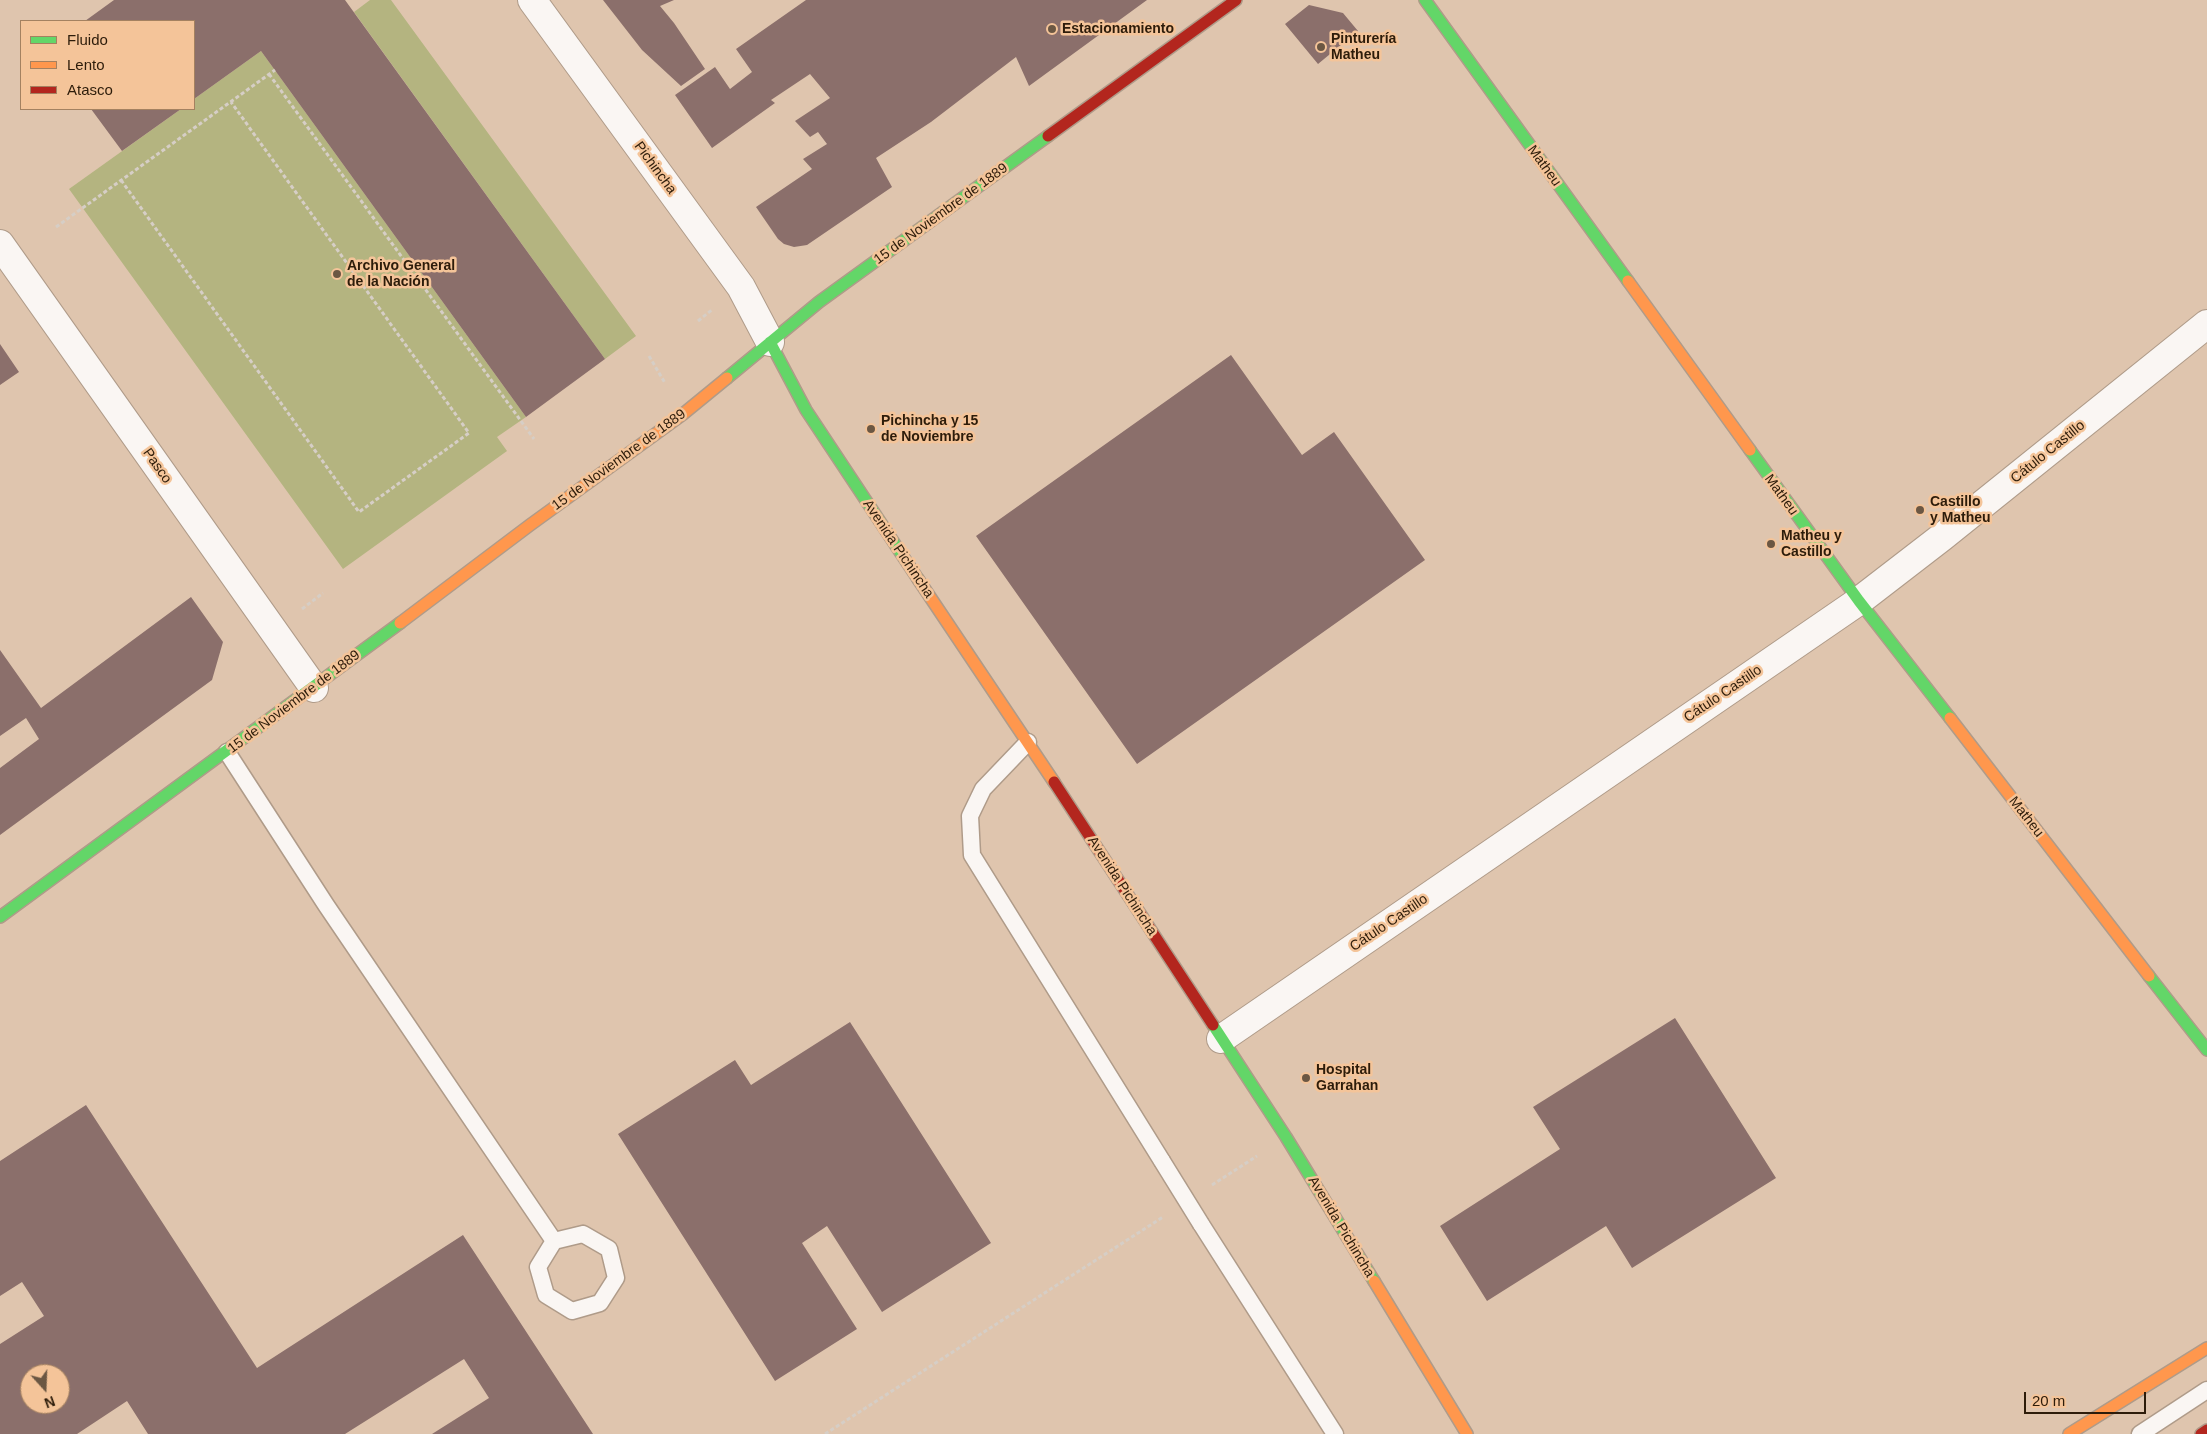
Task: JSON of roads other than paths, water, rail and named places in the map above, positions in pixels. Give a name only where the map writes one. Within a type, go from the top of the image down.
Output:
[{"type":"street","name":"Pichincha","points":[[532,0],[741,287],[770,342]]},
{"type":"street","name":"15 de Noviembre de 1889","points":[[0,917],[314,688],[530,524],[683,414],[819,302],[1236,0]]},
{"type":"street","name":"Matheu","points":[[1425,0],[1859,601],[2207,1050]]},
{"type":"street","name":"Pasco","points":[[0,244],[314,688]]},
{"type":"street","name":"Cátulo Castillo","points":[[1221,1039],[1859,601],[1942,537],[2207,324]]},
{"type":"street","name":"Avenida Pichincha","points":[[770,342],[806,410],[833,453],[1028,742],[1286,1137],[1467,1434]]},
{"type":"street","points":[[2069,1434],[2207,1348]]},
{"type":"street","points":[[2201,1434],[2207,1430]]},
{"type":"lane","points":[[1028,742],[983,789],[970,816],[972,855],[1201,1224],[1335,1434]]},
{"type":"lane","points":[[227,752],[326,905],[554,1241]]},
{"type":"lane","points":[[583,1234],[609,1249],[616,1278],[600,1304],[572,1311],[546,1295],[538,1267],[554,1241],[583,1234]]},
{"type":"lane","points":[[2140,1434],[2207,1390]]},
{"type":"place","name":"Estacionamiento","points":[[1052,29]]},
{"type":"place","name":"Pinturería Matheu","points":[[1321,47]]},
{"type":"place","name":"Archivo General de la Nación","points":[[337,274]]},
{"type":"place","name":"Pichincha y 15 de Noviembre","points":[[871,429]]},
{"type":"place","name":"Castillo y Matheu","points":[[1920,510]]},
{"type":"place","name":"Matheu y Castillo","points":[[1771,544]]},
{"type":"place","name":"Hospital Garrahan","points":[[1306,1078]]}]
